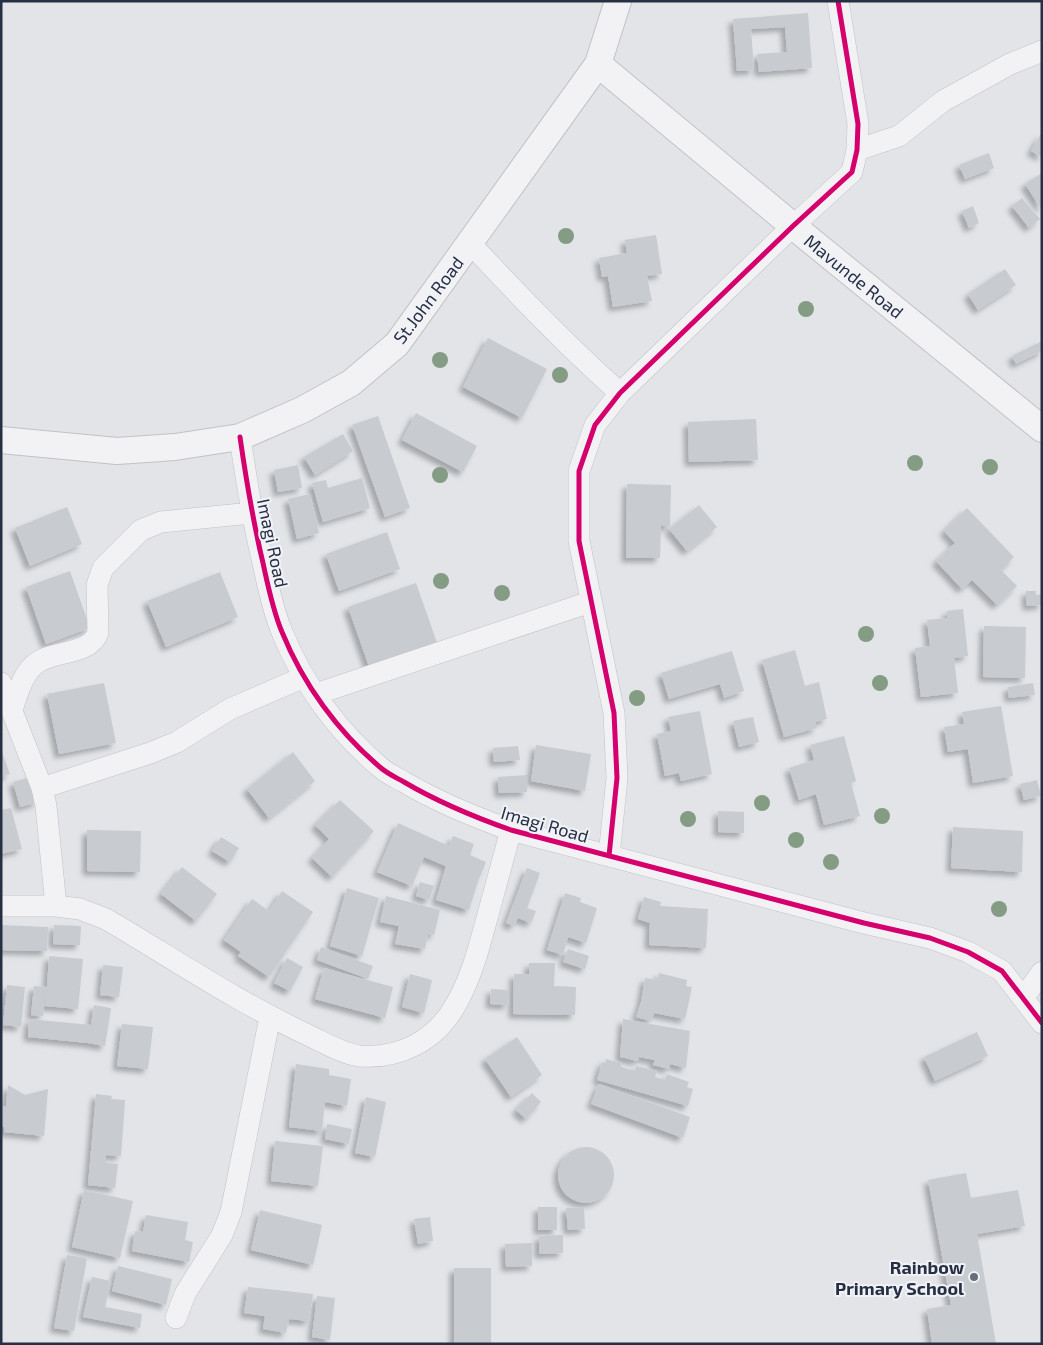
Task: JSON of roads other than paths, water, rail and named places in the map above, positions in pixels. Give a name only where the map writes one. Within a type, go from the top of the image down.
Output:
[{"type":"street","name":"St.John Road","points":[[1,440],[117,450],[175,447],[240,437],[302,410],[351,383],[397,344],[598,64],[618,1]]},
{"type":"street","points":[[609,856],[617,778],[614,713],[579,541],[579,471],[595,425],[620,393],[793,226],[852,172],[858,150],[858,124],[838,1]]},
{"type":"street","points":[[858,150],[899,136],[943,101],[1010,64],[1042,52]]},
{"type":"street","name":"Mavunde Road","points":[[598,64],[1042,429]]},
{"type":"street","points":[[470,243],[582,360],[620,393]]},
{"type":"street","name":"Imagi Road","points":[[240,437],[251,513],[268,590],[281,631],[310,685],[350,738],[382,769],[425,794],[475,817],[510,830],[864,923],[930,938],[968,952],[1002,971],[1024,997],[1042,1023]]},
{"type":"street","points":[[12,710],[26,674],[35,664],[52,656],[86,647],[95,640],[98,633],[97,585],[103,568],[141,530],[160,522],[251,513]]},
{"type":"street","points":[[42,788],[104,769],[168,746],[230,709],[590,602]]},
{"type":"street","points":[[1,683],[42,788],[46,806],[56,906]]},
{"type":"street","points":[[1,906],[56,906],[80,909],[106,919],[270,1017],[358,1056],[381,1056],[412,1046],[433,1034],[454,1009],[468,983],[479,949],[510,830]]},
{"type":"street","points":[[1024,997],[1042,972]]},
{"type":"street","points":[[176,1318],[186,1294],[222,1235],[231,1212],[270,1017]]},
{"type":"place","name":"Rainbow Primary School","points":[[974,1277]]}]
